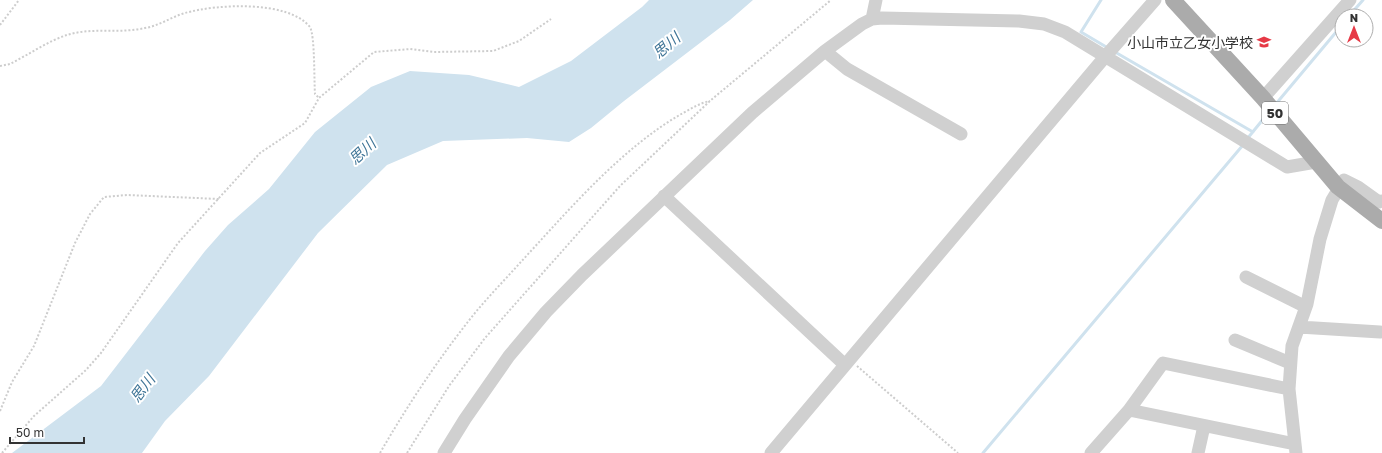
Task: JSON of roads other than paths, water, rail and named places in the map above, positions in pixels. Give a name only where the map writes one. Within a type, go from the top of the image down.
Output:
[{"type":"main road","name":"50","points":[[1173,0],[1263,98],[1338,187],[1382,221]]},
{"type":"street","points":[[872,19],[876,0]]},
{"type":"street","points":[[771,453],[1104,58],[1155,0]]},
{"type":"street","points":[[1263,98],[1350,0]]},
{"type":"street","points":[[444,453],[465,419],[509,356],[546,312],[664,196],[752,113],[825,51],[862,24],[872,19],[1019,21],[1044,24],[1065,32],[1104,58],[1287,167],[1316,162]]},
{"type":"street","points":[[825,51],[847,69],[961,134]]},
{"type":"street","points":[[1129,410],[1204,426],[1295,449],[1288,389],[1292,346],[1306,307],[1320,239],[1332,200],[1338,187],[1344,180],[1358,187],[1379,202],[1382,201]]},
{"type":"street","points":[[664,196],[847,362]]},
{"type":"street","points":[[1246,277],[1306,307]]},
{"type":"street","points":[[1299,327],[1380,332]]},
{"type":"street","points":[[1234,340],[1290,363]]},
{"type":"street","points":[[1091,453],[1129,410],[1163,363],[1288,389]]},
{"type":"street","points":[[1198,453],[1204,426]]},
{"type":"water","name":"思川","points":[[649,0],[753,0],[730,20],[591,128],[569,142],[527,138],[443,141],[387,165],[318,233],[209,376],[165,421],[142,453],[12,453],[101,386],[205,251],[228,225],[269,189],[315,132],[371,87],[410,71],[469,75],[519,87],[571,61],[642,7]]},
{"type":"waterway","points":[[1101,0],[1081,32],[1108,48]]},
{"type":"waterway","points":[[1356,8],[1363,0]]},
{"type":"waterway","points":[[1275,105],[1334,35]]},
{"type":"waterway","points":[[1115,52],[1253,132]]},
{"type":"waterway","points":[[1247,139],[1269,112]]},
{"type":"waterway","points":[[983,453],[1243,145]]},
{"type":"place","name":"小山市立乙女小学校","points":[[1264,42]]}]
